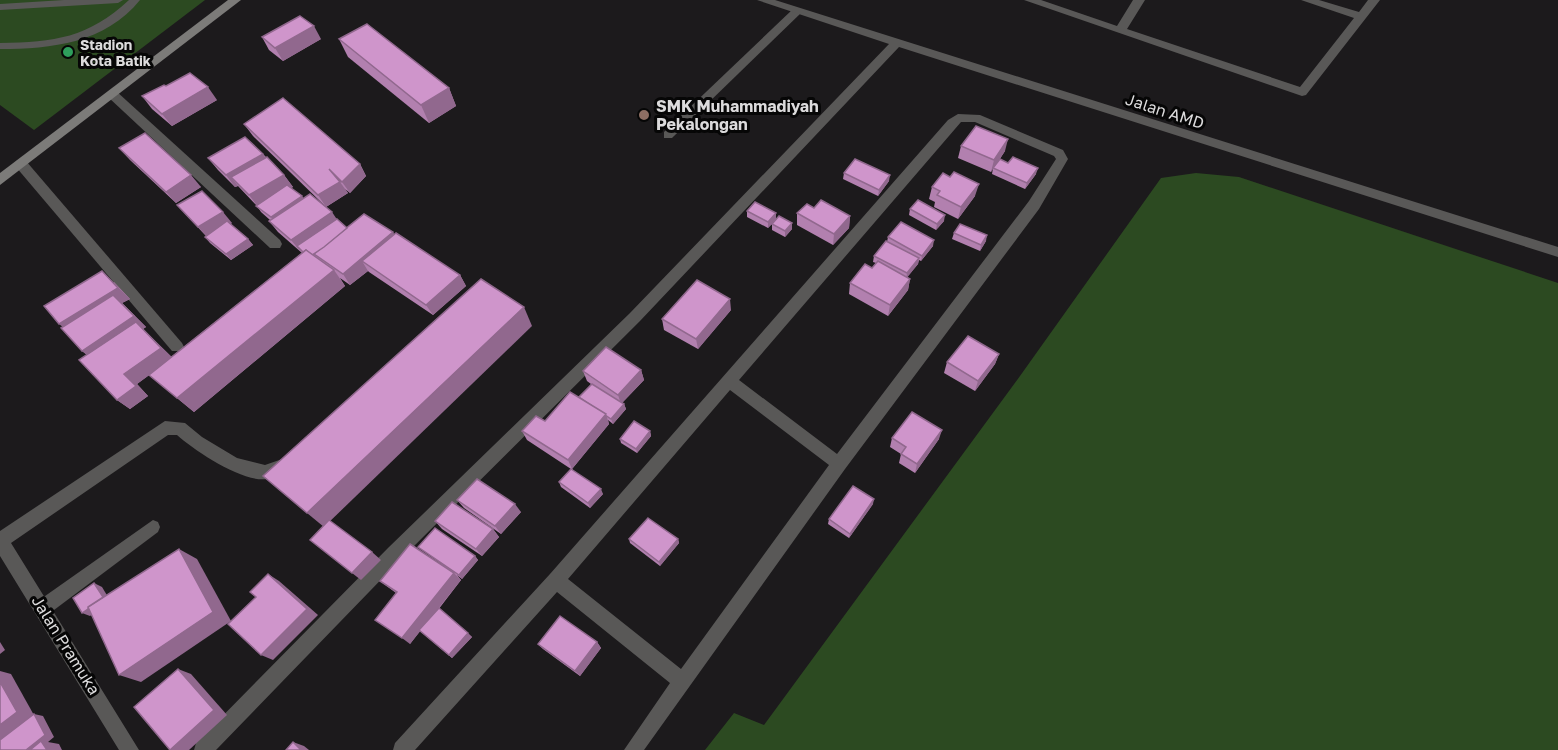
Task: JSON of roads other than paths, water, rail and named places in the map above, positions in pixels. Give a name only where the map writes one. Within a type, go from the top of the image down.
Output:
[{"type":"street","points":[[0,180],[235,0]]},
{"type":"street","name":"Jalan AMD","points":[[763,0],[1558,252]]},
{"type":"street","points":[[1030,0],[1302,92],[1374,0]]},
{"type":"street","points":[[1121,29],[1139,0]]},
{"type":"street","points":[[1307,0],[1361,16]]},
{"type":"street","points":[[203,750],[394,554],[634,317],[897,42]]},
{"type":"street","points":[[112,94],[274,244]]},
{"type":"street","points":[[402,750],[556,580],[958,118],[976,118],[1059,153],[1062,159],[1059,168],[1034,205],[839,464],[633,750]]},
{"type":"street","points":[[21,164],[177,347]]},
{"type":"street","points":[[728,380],[839,464]]},
{"type":"street","points":[[0,541],[165,428],[180,428],[196,442],[233,464],[265,472],[294,462],[303,455]]},
{"type":"street","name":"Jalan Pramuka","points":[[0,541],[44,607],[130,750]]},
{"type":"street","points":[[556,580],[682,681]]},
{"type":"lane","points":[[0,6],[118,0]]},
{"type":"lane","points":[[0,46],[25,46],[87,34],[107,24],[135,0]]},
{"type":"lane","points":[[668,135],[797,11]]},
{"type":"lane","points":[[44,607],[153,527]]},
{"type":"place","name":"Stadion Kota Batik","points":[[68,52]]},
{"type":"place","name":"SMK Muhammadiyah Pekalongan","points":[[644,115]]}]
